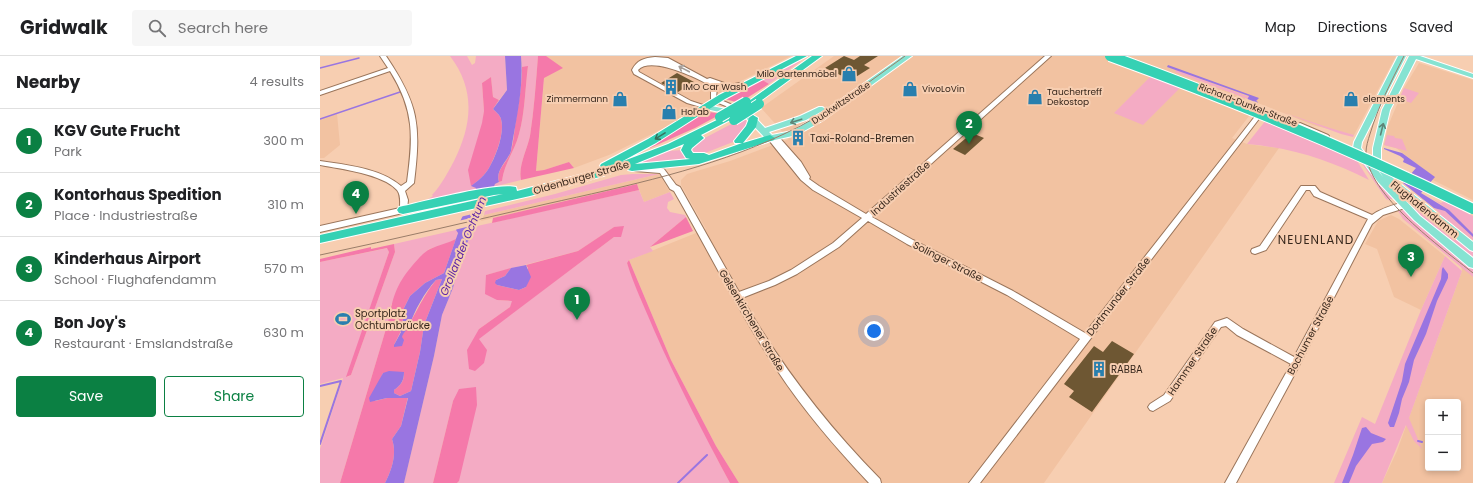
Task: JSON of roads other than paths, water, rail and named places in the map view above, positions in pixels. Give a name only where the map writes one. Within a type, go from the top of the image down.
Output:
[{"type":"highway","points":[[602,168],[640,148],[711,104],[802,56]]},
{"type":"highway","points":[[1110,56],[1214,94],[1304,130],[1388,167],[1473,209]]},
{"type":"highway","points":[[1124,56],[1246,100],[1325,132],[1473,203]]},
{"type":"highway","points":[[770,134],[739,141],[703,156],[690,156],[686,150],[693,141],[727,118],[800,73],[813,58]]},
{"type":"highway","points":[[752,103],[813,58]]},
{"type":"highway","name":"Oldenburger Straße","points":[[489,198],[602,168],[667,144],[727,118]]},
{"type":"highway","name":"Oldenburger Straße","points":[[489,198],[566,183],[613,169],[656,153],[727,118]]},
{"type":"highway","points":[[739,141],[751,127],[752,118]]},
{"type":"highway","points":[[566,183],[584,182],[632,168],[649,165],[679,164],[699,161],[770,134]]},
{"type":"highway","points":[[320,240],[489,198]]},
{"type":"highway","points":[[320,234],[489,198]]},
{"type":"highway","points":[[403,210],[466,204]]},
{"type":"highway","points":[[320,245],[419,222],[466,204]]},
{"type":"main road","name":"Duckwitzstraße","points":[[770,134],[820,111],[899,56]]},
{"type":"main road","name":"Duckwitzstraße","points":[[770,134],[794,133],[819,119],[908,56]]},
{"type":"main road","points":[[1359,151],[1358,142],[1402,56]]},
{"type":"main road","points":[[1377,159],[1377,148],[1386,110],[1413,56],[1471,75]]},
{"type":"main road","points":[[1426,56],[1471,75]]},
{"type":"main road","points":[[711,104],[733,107],[755,113],[770,134]]},
{"type":"main road","points":[[711,104],[752,118],[770,134]]},
{"type":"main road","name":"Flughafendamm","points":[[1359,151],[1381,180],[1417,218],[1473,264]]},
{"type":"main road","name":"Flughafendamm","points":[[1377,159],[1381,168],[1390,180],[1473,247]]},
{"type":"main road","points":[[1441,238],[1452,240],[1456,234]]},
{"type":"street","points":[[383,56],[398,76],[407,95],[414,117],[414,158],[410,183],[401,190]]},
{"type":"street","points":[[660,56],[713,85],[714,87],[711,104],[689,102],[636,73],[636,67],[650,57],[661,58],[670,62]]},
{"type":"street","name":"Industriestraße","points":[[736,296],[772,283],[805,266],[836,245],[1048,56]]},
{"type":"street","name":"Richard-Dunkel-Straße","points":[[1117,56],[1263,110],[1377,159]]},
{"type":"street","points":[[320,93],[392,69]]},
{"type":"street","points":[[698,77],[726,87],[736,87],[760,79]]},
{"type":"street","points":[[689,102],[694,109],[693,115]]},
{"type":"street","name":"Dortmunder Straße","points":[[974,483],[1263,110]]},
{"type":"street","name":"Solinger Straße","points":[[770,134],[800,175],[810,183],[867,217],[958,267],[1010,293],[1086,338]]},
{"type":"street","points":[[320,163],[376,176],[394,184],[401,190],[404,200],[403,210],[320,229]]},
{"type":"street","name":"Gelsenkirchener Straße","points":[[632,168],[662,171],[673,187],[677,189],[736,296],[770,351],[809,407],[876,483]]},
{"type":"street","points":[[1255,251],[1263,248],[1304,188],[1312,188],[1317,194],[1372,218],[1389,209],[1405,205]]},
{"type":"street","name":"Bochumer Straße","points":[[1230,483],[1372,218]]},
{"type":"street","name":"Hammer Straße","points":[[1153,408],[1167,398],[1218,324],[1227,322],[1240,332],[1295,362]]},
{"type":"water","name":"Grollander Ochtum","points":[[505,56],[521,56],[522,68],[517,115],[511,151],[500,170],[498,178],[499,182],[495,184],[483,212],[463,251],[453,288],[442,315],[434,356],[404,483],[385,483],[390,472],[394,456],[392,439],[401,426],[408,398],[387,398],[370,402],[369,398],[383,373],[389,371],[404,372],[403,380],[394,390],[394,393],[400,396],[411,391],[420,352],[424,325],[442,279],[436,280],[420,302],[402,337],[404,340],[402,346],[394,347],[401,332],[399,329],[403,320],[404,308],[410,296],[425,283],[444,273],[458,233],[456,230],[476,188],[471,186],[479,180],[489,168],[494,157],[501,137],[502,125],[500,116],[493,109],[507,90]]},
{"type":"water","points":[[1168,65],[1259,98],[1256,101],[1258,102],[1256,104],[1247,100],[1249,96],[1167,67]]},
{"type":"water","points":[[1384,148],[1402,153],[1435,177],[1421,193],[1449,210],[1473,234],[1473,237],[1445,211],[1434,208],[1403,183],[1416,168],[1403,162],[1404,159],[1400,156]]},
{"type":"water","points":[[526,265],[531,277],[526,287],[519,290],[497,285],[495,283],[496,280],[505,276],[511,268]]},
{"type":"water","points":[[1443,267],[1448,274],[1448,278],[1437,301],[1426,334],[1414,360],[1409,382],[1402,399],[1394,427],[1390,427],[1388,423],[1402,381],[1405,364],[1441,279]]},
{"type":"water","points":[[1366,427],[1371,433],[1386,439],[1383,442],[1372,444],[1356,466],[1349,483],[1342,483],[1362,428]]},
{"type":"waterway","points":[[320,68],[359,58]]},
{"type":"waterway","points":[[320,119],[400,92]]},
{"type":"waterway","points":[[320,386],[341,381],[320,444]]},
{"type":"waterway","points":[[1418,441],[1422,442]]},
{"type":"waterway","points":[[678,483],[707,455]]},
{"type":"tram line","points":[[320,255],[637,183],[697,167],[727,157],[784,134],[816,117],[846,98],[905,56]]},
{"type":"tram line","points":[[1106,56],[1277,118],[1367,157]]},
{"type":"tram line","points":[[1367,157],[1367,146],[1373,124],[1404,56]]},
{"type":"tram line","points":[[1367,157],[1415,175]]},
{"type":"tram line","points":[[1367,157],[1370,169],[1379,186],[1392,203],[1443,250],[1473,273]]},
{"type":"place","name":"Milo Gartenmöbel","points":[[849,74]]},
{"type":"place","name":"IMO Car Wash","points":[[671,87]]},
{"type":"place","name":"VivoLoVin","points":[[910,89]]},
{"type":"place","name":"Tauchertreff Dekostop","points":[[1035,97]]},
{"type":"place","name":"Zimmermann","points":[[620,99]]},
{"type":"place","name":"elements","points":[[1351,99]]},
{"type":"place","name":"Hol'ab","points":[[669,112]]},
{"type":"place","name":"Taxi-Roland-Bremen","points":[[798,138]]},
{"type":"place","name":"Kontorhaus Spedition","points":[[969,144]]},
{"type":"place","name":"Bon Joy's","points":[[356,214]]},
{"type":"place","name":"Kinderhaus Airport","points":[[1411,277]]},
{"type":"place","name":"Sportplatz Ochtumbrücke","points":[[343,319]]},
{"type":"place","name":"KGV Gute Frucht","points":[[577,320]]},
{"type":"place","name":"RABBA","points":[[1099,369]]},
{"type":"district","name":"NEUENLAND","points":[[1316,240]]}]
